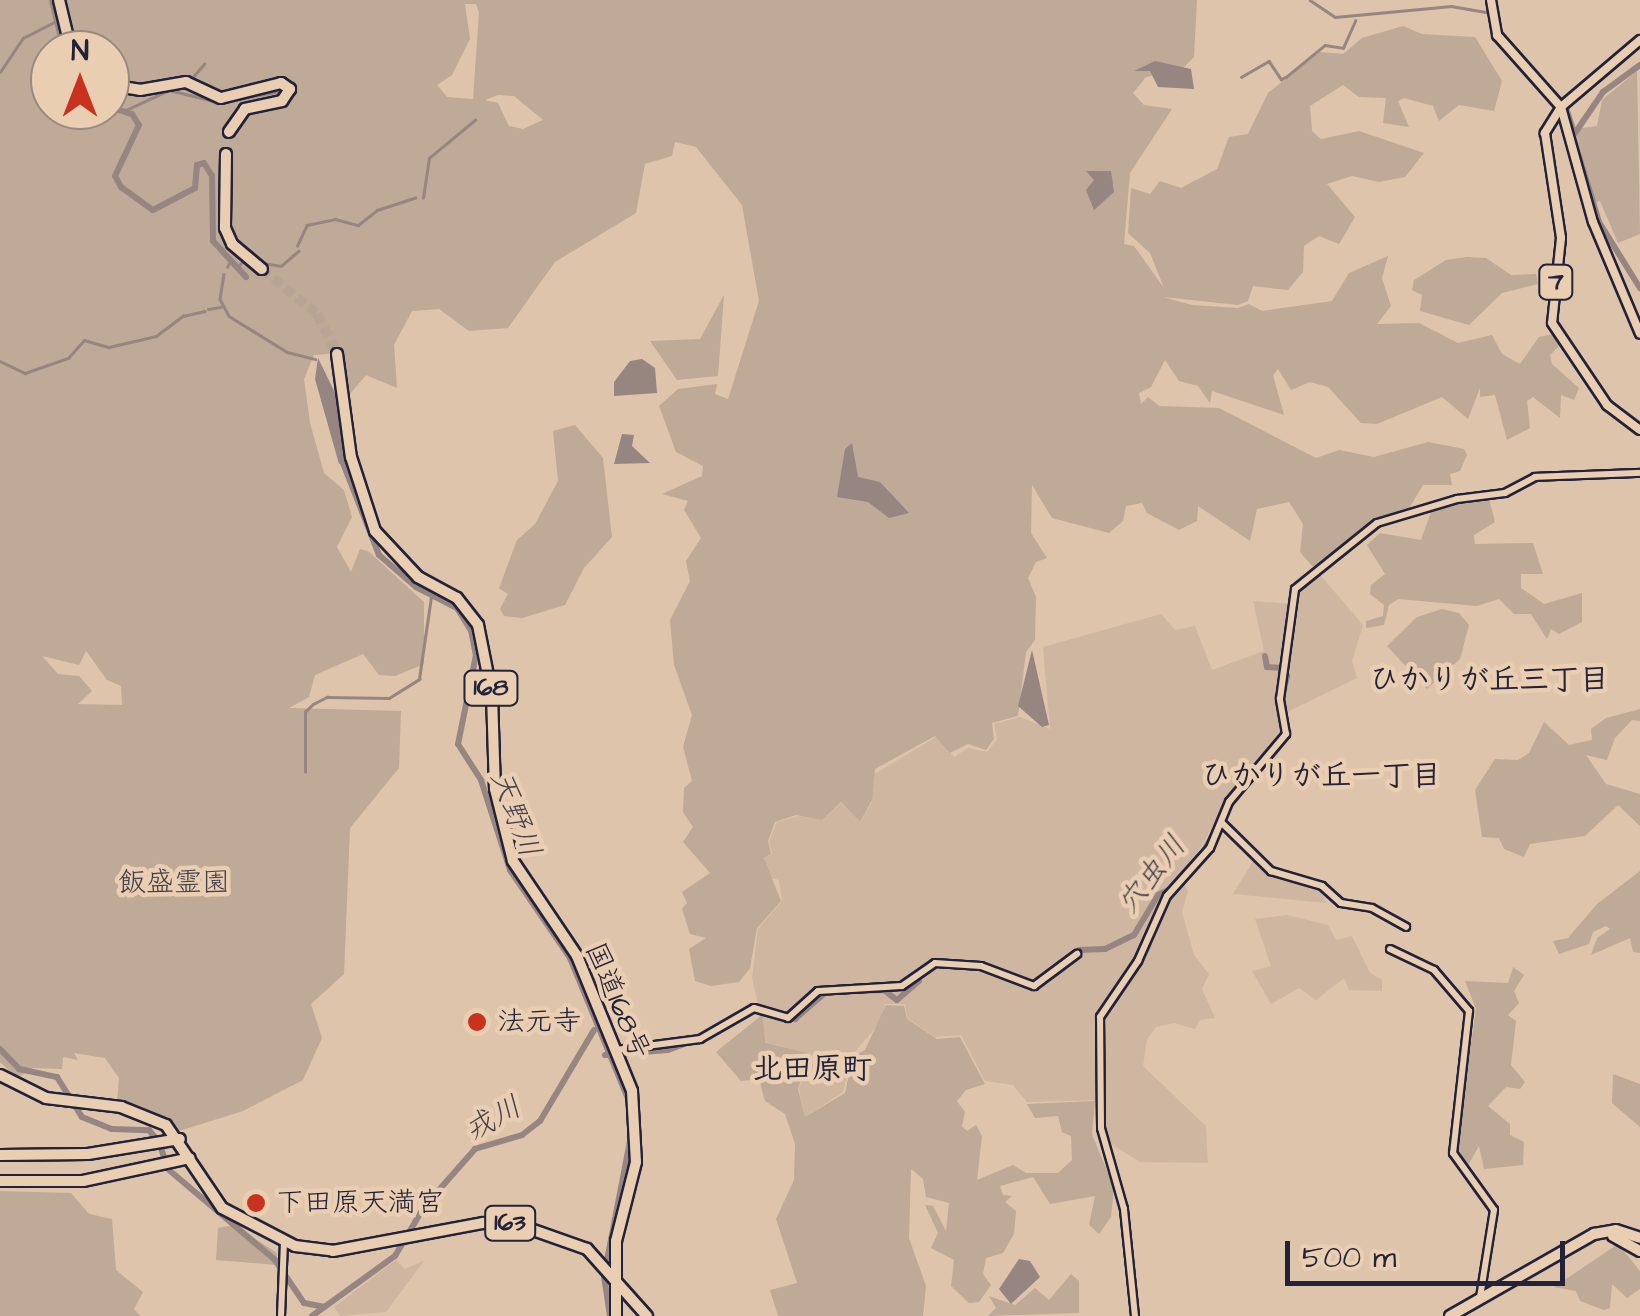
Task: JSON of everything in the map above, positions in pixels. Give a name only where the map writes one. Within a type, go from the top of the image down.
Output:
[{"type":"highway","points":[[59,0],[66,30]]},
{"type":"highway","points":[[130,88],[186,82],[222,98],[281,83],[290,89],[282,102],[245,109],[230,132]]},
{"type":"highway","points":[[226,154],[224,228],[232,244],[262,269]]},
{"type":"highway","name":"国道168号","points":[[337,354],[351,456],[379,540],[418,577],[457,598],[484,640],[496,733],[495,789],[513,861],[577,956],[613,1054],[632,1091],[636,1156],[608,1271],[616,1316]]},
{"type":"highway","points":[[0,1076],[36,1094],[135,1111],[180,1139]]},
{"type":"highway","points":[[0,1154],[100,1152],[180,1139]]},
{"type":"highway","name":"163","points":[[180,1139],[222,1208],[284,1241],[333,1252],[512,1223],[580,1244],[647,1316]]},
{"type":"highway","points":[[0,1181],[83,1181],[190,1158]]},
{"type":"highway","points":[[1450,1316],[1587,1237],[1616,1230],[1640,1238]]},
{"type":"highway","points":[[1587,1237],[1617,1236],[1640,1251]]},
{"type":"main road","name":"7","points":[[1490,0],[1497,35],[1561,107],[1593,222],[1640,334]]},
{"type":"main road","points":[[1561,107],[1640,40]]},
{"type":"main road","name":"7","points":[[1561,107],[1545,133],[1562,238],[1552,323],[1607,405],[1640,430]]},
{"type":"street","points":[[1135,1316],[1124,1209],[1100,1128],[1099,1026],[1106,1001],[1138,961],[1167,896],[1200,864],[1229,802],[1286,734],[1280,699],[1293,593],[1341,545],[1377,523],[1457,499],[1505,494],[1535,477],[1640,473]]},
{"type":"street","points":[[1222,823],[1271,871],[1322,886],[1341,903],[1368,906],[1406,928]]},
{"type":"street","points":[[1390,949],[1434,970],[1469,1011],[1453,1153],[1494,1210],[1480,1297]]},
{"type":"street","points":[[613,1054],[700,1039],[754,1008],[788,1018],[818,991],[902,986],[935,963],[981,966],[1034,986],[1077,954]]},
{"type":"street","points":[[280,1316],[284,1241]]},
{"type":"shaded area","points":[[1155,61],[1191,69],[1194,89],[1158,87],[1150,71],[1134,71]]},
{"type":"shaded area","points":[[1086,171],[1111,171],[1114,192],[1094,210],[1086,190],[1094,180]]},
{"type":"shaded area","points":[[318,358],[339,401],[347,462],[339,464],[315,379]]},
{"type":"shaded area","points":[[642,359],[655,368],[657,393],[614,396],[614,382],[630,361]]},
{"type":"shaded area","points":[[622,434],[634,435],[632,446],[650,463],[614,464]]},
{"type":"shaded area","points":[[852,443],[858,477],[880,482],[909,513],[889,518],[868,502],[837,497],[845,449]]},
{"type":"shaded area","points":[[1316,570],[1363,625],[1352,661],[1357,678],[1283,714],[1285,732],[1226,802],[1182,880],[1188,891],[1182,912],[1194,955],[1209,974],[1202,989],[1215,1018],[1200,1020],[1195,1029],[1174,1023],[1156,1027],[1147,1039],[1143,1066],[1206,1126],[1208,1163],[1140,1162],[1106,1141],[1102,1100],[1027,1102],[1013,1085],[985,1081],[961,1035],[935,1037],[907,1018],[905,1004],[885,1004],[882,1020],[852,1055],[843,1092],[805,1117],[799,1089],[810,1053],[767,1043],[752,978],[758,929],[782,901],[779,880],[768,877],[764,858],[772,854],[769,842],[777,822],[799,816],[822,820],[841,803],[860,822],[872,802],[871,776],[936,737],[954,757],[968,748],[987,752],[997,739],[994,724],[1020,717],[1050,729],[1043,647],[1161,614],[1175,630],[1195,626],[1212,670],[1264,651],[1253,601],[1292,604]]},
{"type":"shaded area","points":[[1032,650],[1049,725],[1042,727],[1018,706]]},
{"type":"shaded area","points":[[1253,861],[1269,876],[1320,889],[1326,903],[1233,894]]},
{"type":"shaded area","points":[[1287,915],[1328,925],[1336,940],[1352,936],[1370,973],[1382,980],[1382,991],[1349,990],[1344,978],[1316,1000],[1299,988],[1271,1004],[1252,971],[1271,966],[1255,919]]},
{"type":"shaded area","points":[[1019,1259],[1030,1261],[1040,1277],[1011,1304],[999,1289]]},
{"type":"shaded area","points":[[396,1260],[405,1269],[424,1261],[386,1312],[340,1316],[334,1307]]},
{"type":"green space","name":"飯盛霊園","points":[[0,0],[1197,0],[1194,57],[1181,70],[1146,77],[1133,93],[1144,105],[1172,109],[1130,173],[1124,244],[1134,246],[1164,288],[1150,253],[1128,233],[1131,188],[1150,194],[1160,181],[1181,188],[1217,169],[1229,137],[1248,134],[1268,93],[1319,52],[1343,54],[1362,38],[1403,26],[1422,34],[1475,37],[1502,81],[1494,111],[1459,105],[1439,121],[1433,106],[1404,98],[1398,101],[1409,127],[1383,123],[1386,98],[1359,97],[1343,85],[1310,106],[1312,131],[1321,139],[1359,131],[1424,153],[1405,177],[1379,182],[1352,176],[1327,184],[1355,217],[1339,244],[1319,236],[1304,246],[1303,272],[1288,290],[1253,286],[1248,301],[1238,305],[1163,297],[1192,305],[1238,308],[1249,304],[1262,311],[1332,301],[1349,273],[1388,256],[1382,278],[1391,306],[1377,324],[1419,323],[1458,343],[1492,335],[1502,354],[1520,364],[1539,337],[1553,334],[1560,345],[1550,355],[1552,364],[1579,388],[1574,400],[1561,395],[1560,418],[1533,397],[1527,401],[1530,428],[1507,440],[1495,395],[1480,397],[1480,388],[1468,419],[1442,397],[1377,424],[1361,423],[1328,387],[1310,382],[1291,390],[1278,369],[1273,375],[1284,415],[1212,391],[1210,403],[1198,386],[1179,381],[1165,360],[1151,387],[1139,393],[1141,404],[1148,397],[1159,406],[1219,408],[1316,458],[1339,450],[1374,457],[1428,442],[1464,449],[1467,455],[1460,471],[1450,474],[1452,485],[1423,485],[1408,510],[1370,523],[1313,567],[1300,552],[1303,524],[1289,502],[1257,509],[1250,541],[1198,506],[1197,521],[1179,530],[1147,513],[1142,503],[1126,506],[1123,521],[1109,533],[1052,518],[1032,485],[1031,533],[1047,558],[1036,562],[1028,578],[1036,597],[1035,640],[1026,652],[1018,716],[992,723],[994,739],[986,750],[968,744],[950,753],[935,736],[875,769],[872,800],[860,822],[841,802],[822,820],[796,815],[775,822],[768,841],[771,854],[764,858],[781,901],[757,928],[750,968],[739,982],[711,986],[695,981],[689,949],[706,938],[690,934],[682,909],[687,903],[682,892],[710,873],[683,842],[693,827],[683,812],[684,788],[692,781],[683,747],[692,715],[674,665],[670,620],[690,581],[686,561],[701,538],[684,510],[688,501],[662,494],[702,476],[703,466],[676,452],[659,406],[678,389],[717,384],[715,394],[728,399],[759,301],[742,205],[696,147],[675,142],[672,156],[645,164],[636,213],[555,262],[508,328],[469,331],[439,309],[412,311],[394,345],[397,388],[366,375],[350,394],[342,353],[314,355],[304,379],[310,423],[324,473],[344,490],[352,517],[337,547],[351,572],[360,549],[368,551],[424,602],[424,664],[395,676],[379,675],[363,654],[315,675],[309,697],[289,708],[401,711],[399,768],[350,828],[344,974],[311,1004],[322,1038],[303,1080],[243,1111],[179,1131],[166,1120],[117,1103],[119,1078],[105,1058],[74,1053],[78,1060],[63,1057],[62,1069],[33,1068],[17,1078],[0,1062]],"holes":[[[465,4],[476,4],[479,12],[473,99],[447,97],[437,85],[452,75],[470,39]],[[498,95],[514,96],[543,120],[523,129],[509,126],[498,103],[485,100]],[[86,651],[107,680],[121,686],[122,705],[78,704],[92,691],[79,676],[58,674],[42,656],[79,665]]]},
{"type":"green space","points":[[1637,71],[1640,234],[1618,243],[1600,201],[1595,203],[1575,129],[1597,126],[1602,100]]},
{"type":"green space","points":[[1486,258],[1511,275],[1536,274],[1538,284],[1502,293],[1469,325],[1420,311],[1422,295],[1412,290],[1414,280],[1446,260]]},
{"type":"green space","points":[[724,295],[718,376],[677,380],[650,341],[700,339]]},
{"type":"green space","points":[[575,425],[603,458],[612,537],[584,568],[565,605],[522,618],[504,616],[500,609],[508,594],[499,588],[517,540],[535,524],[558,481],[553,431]]},
{"type":"green space","points":[[1479,498],[1489,499],[1495,522],[1474,535],[1475,544],[1533,543],[1543,574],[1521,574],[1521,588],[1544,604],[1582,593],[1582,622],[1559,634],[1551,629],[1547,639],[1531,614],[1514,614],[1499,599],[1477,606],[1398,599],[1389,605],[1384,625],[1366,628],[1366,621],[1383,616],[1384,605],[1370,594],[1371,585],[1385,574],[1367,545],[1380,533],[1421,540],[1431,512]]},
{"type":"green space","points":[[1442,609],[1459,613],[1469,625],[1460,659],[1427,689],[1387,646],[1417,617]]},
{"type":"green space","points":[[1640,709],[1640,721],[1632,720],[1615,738],[1607,760],[1586,755],[1606,784],[1640,794],[1640,826],[1618,805],[1585,836],[1530,844],[1524,857],[1504,849],[1499,838],[1482,837],[1475,790],[1495,759],[1518,760],[1529,753],[1544,722],[1569,745],[1592,740],[1591,729],[1606,718]]},
{"type":"green space","points":[[1640,871],[1640,953],[1633,952],[1630,938],[1591,955],[1597,938],[1610,929],[1606,926],[1593,932],[1589,944],[1559,954],[1553,941],[1568,938],[1597,904]]},
{"type":"green space","points":[[1513,967],[1524,975],[1514,991],[1519,1003],[1508,1015],[1516,1021],[1511,1065],[1525,1082],[1520,1089],[1506,1087],[1488,1106],[1510,1124],[1510,1135],[1524,1142],[1523,1165],[1484,1169],[1479,1146],[1466,1169],[1457,1143],[1476,1009],[1465,981],[1508,983]]},
{"type":"green space","points":[[886,1005],[904,1006],[907,1019],[937,1039],[960,1037],[985,1084],[966,1090],[957,1101],[965,1112],[962,1126],[967,1131],[976,1125],[982,1136],[977,1180],[1013,1165],[1026,1173],[1058,1173],[1072,1160],[1071,1136],[1062,1132],[1058,1116],[1035,1118],[1027,1104],[1095,1101],[1092,1134],[1114,1188],[1111,1217],[1099,1234],[1089,1225],[1095,1196],[1050,1204],[1033,1177],[1000,1186],[1003,1195],[1012,1196],[1005,1202],[1016,1211],[1014,1234],[1003,1253],[986,1258],[983,1274],[991,1285],[979,1302],[969,1303],[951,1286],[954,1260],[931,1248],[938,1233],[925,1205],[933,1206],[946,1231],[949,1203],[926,1197],[923,1179],[911,1169],[909,1238],[926,1286],[923,1316],[778,1316],[770,1290],[797,1283],[776,1219],[794,1180],[795,1144],[785,1114],[765,1101],[759,1079],[741,1081],[716,1052],[762,1015],[766,1043],[809,1053],[798,1089],[805,1117],[845,1093],[853,1056],[865,1050]]},
{"type":"green space","points":[[1613,1074],[1640,1084],[1640,1127],[1612,1103]]},
{"type":"green space","points":[[0,1191],[71,1193],[89,1214],[112,1219],[116,1270],[143,1292],[134,1309],[140,1316],[0,1316]]},
{"type":"green space","points":[[234,1225],[277,1253],[277,1265],[216,1260],[218,1228]]},
{"type":"green space","points":[[1618,1244],[1640,1271],[1640,1289],[1627,1298],[1612,1284],[1610,1308],[1604,1310],[1580,1301],[1576,1291],[1554,1287]]},
{"type":"green space","points":[[1071,1274],[1079,1281],[1079,1313],[988,1316],[996,1308],[989,1296],[1015,1305],[1035,1288],[1049,1300]]},
{"type":"waterway","name":"天野川","points":[[52,0],[59,30]]},
{"type":"waterway","points":[[1310,0],[1335,17],[1451,6],[1492,13]]},
{"type":"waterway","points":[[1241,77],[1269,61],[1281,79],[1286,77],[1325,45],[1343,48],[1355,21]]},
{"type":"waterway","points":[[0,72],[23,38],[55,22]]},
{"type":"waterway","points":[[1516,51],[1562,100]]},
{"type":"waterway","points":[[191,79],[204,64]]},
{"type":"waterway","points":[[1640,65],[1603,92],[1573,136],[1599,222],[1640,288]]},
{"type":"waterway","points":[[169,90],[214,101]]},
{"type":"waterway","points":[[130,108],[167,91]]},
{"type":"waterway","points":[[222,102],[281,91]]},
{"type":"waterway","points":[[1567,106],[1574,128]]},
{"type":"waterway","name":"天野川","points":[[130,113],[139,125],[115,176],[121,187],[153,210],[195,188],[197,165],[204,163],[212,176],[213,241],[246,277]]},
{"type":"waterway","points":[[423,198],[429,158],[475,120]]},
{"type":"waterway","points":[[297,246],[307,225],[335,219],[358,225],[377,210],[415,198]]},
{"type":"waterway","points":[[263,263],[281,266],[298,251]]},
{"type":"waterway","points":[[227,267],[230,262]]},
{"type":"waterway","name":"天野川","points":[[237,268],[241,263]]},
{"type":"waterway","points":[[224,274],[220,299],[229,316],[287,352],[315,359]]},
{"type":"waterway","points":[[208,309],[221,307]]},
{"type":"waterway","points":[[0,361],[25,373],[68,358],[84,340],[109,347],[156,336],[183,316],[204,311]]},
{"type":"waterway","name":"天野川","points":[[341,458],[379,555],[416,587],[457,608],[471,630],[476,655],[458,744],[481,780],[510,870],[570,958],[628,1099]]},
{"type":"waterway","points":[[305,772],[305,712],[313,704],[327,697],[389,698],[419,679],[431,597]]},
{"type":"waterway","name":"穴虫川","points":[[1265,656],[1267,667],[1283,668],[1287,676],[1283,693]]},
{"type":"waterway","name":"穴虫川","points":[[1243,789],[1288,735],[1283,705]]},
{"type":"waterway","name":"穴虫川","points":[[1201,856],[1214,833]]},
{"type":"waterway","name":"穴虫川","points":[[1055,967],[1079,950],[1105,949],[1134,935],[1158,895],[1173,888]]},
{"type":"waterway","name":"穴虫川","points":[[931,962],[982,964]]},
{"type":"waterway","name":"穴虫川","points":[[761,1013],[795,1019],[826,992],[884,990],[897,1000],[919,981]]},
{"type":"waterway","name":"戎川","points":[[312,1316],[395,1256],[424,1207],[475,1149],[522,1135],[540,1121],[594,1030]]},
{"type":"waterway","name":"穴虫川","points":[[605,1055],[668,1050],[719,1031]]},
{"type":"waterway","points":[[0,1049],[19,1069],[57,1077],[82,1117],[112,1129],[149,1130],[157,1140]]},
{"type":"waterway","name":"天野川","points":[[610,1316],[604,1276],[630,1141]]},
{"type":"waterway","points":[[161,1148],[166,1163]]},
{"type":"waterway","points":[[169,1170],[275,1260],[304,1303],[325,1307]]},
{"type":"tunnel","points":[[262,269],[317,314],[337,354]]},
{"type":"place","name":"法元寺","points":[[477,1022]]},
{"type":"place","name":"下田原天満宮","points":[[256,1203]]},
{"type":"district","name":"ひかりが丘三丁目","points":[[1489,680]]},
{"type":"district","name":"ひかりが丘一丁目","points":[[1321,776]]},
{"type":"district","name":"北田原町","points":[[812,1069]]}]
